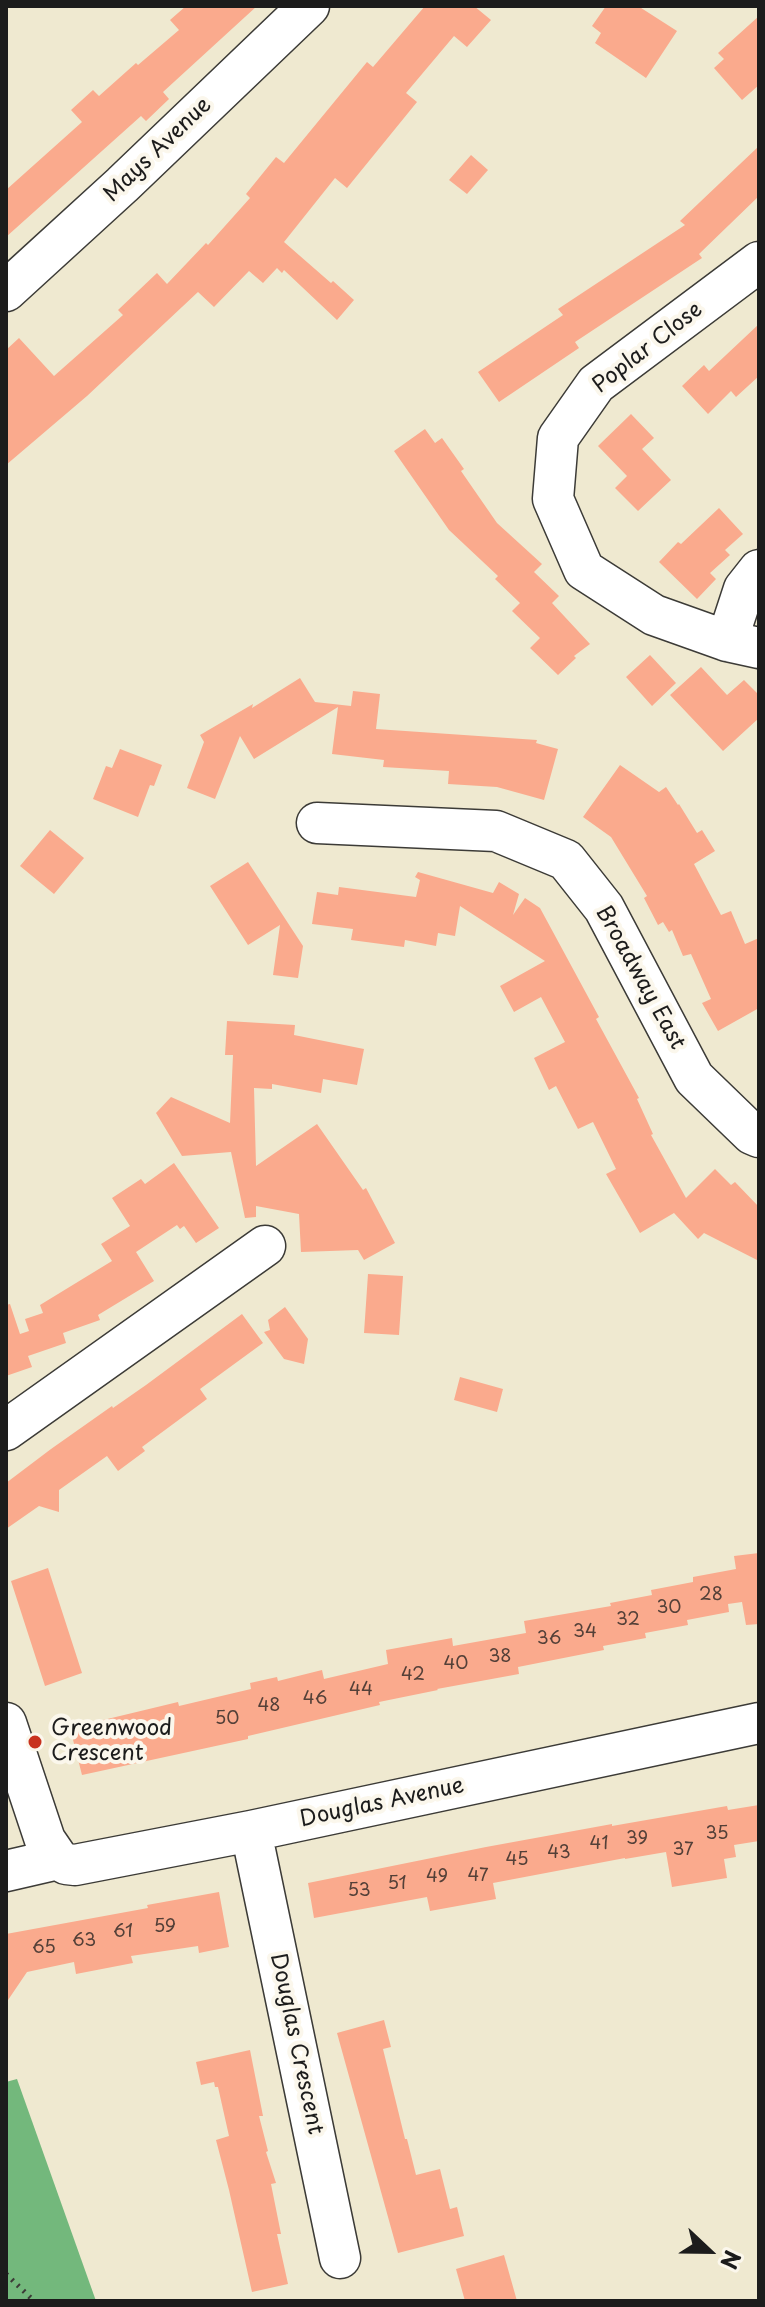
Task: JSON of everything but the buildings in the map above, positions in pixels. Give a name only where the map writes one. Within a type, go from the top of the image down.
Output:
[{"type":"street","name":"Mays Avenue","points":[[6,291],[309,6]]},
{"type":"street","name":"Poplar Close","points":[[759,262],[596,384],[558,438],[553,499],[584,570],[654,615],[743,645],[744,589],[759,570]]},
{"type":"street","name":"Broadway East","points":[[317,823],[496,831],[566,860],[604,908],[694,1078],[752,1134],[759,1137]]},
{"type":"street","points":[[6,1430],[265,1246]]},
{"type":"street","points":[[6,1723],[45,1840],[58,1859]]},
{"type":"street","name":"Douglas Avenue","points":[[6,1871],[58,1859],[75,1865],[251,1831],[759,1723]]},
{"type":"street","name":"Douglas Crescent","points":[[251,1831],[340,2258]]},
{"type":"path","points":[[6,2274],[34,2301]]},
{"type":"green space","points":[[17,2079],[96,2301],[6,2301],[6,2082]]},
{"type":"place","name":"Greenwood Crescent","points":[[35,1742]]}]
